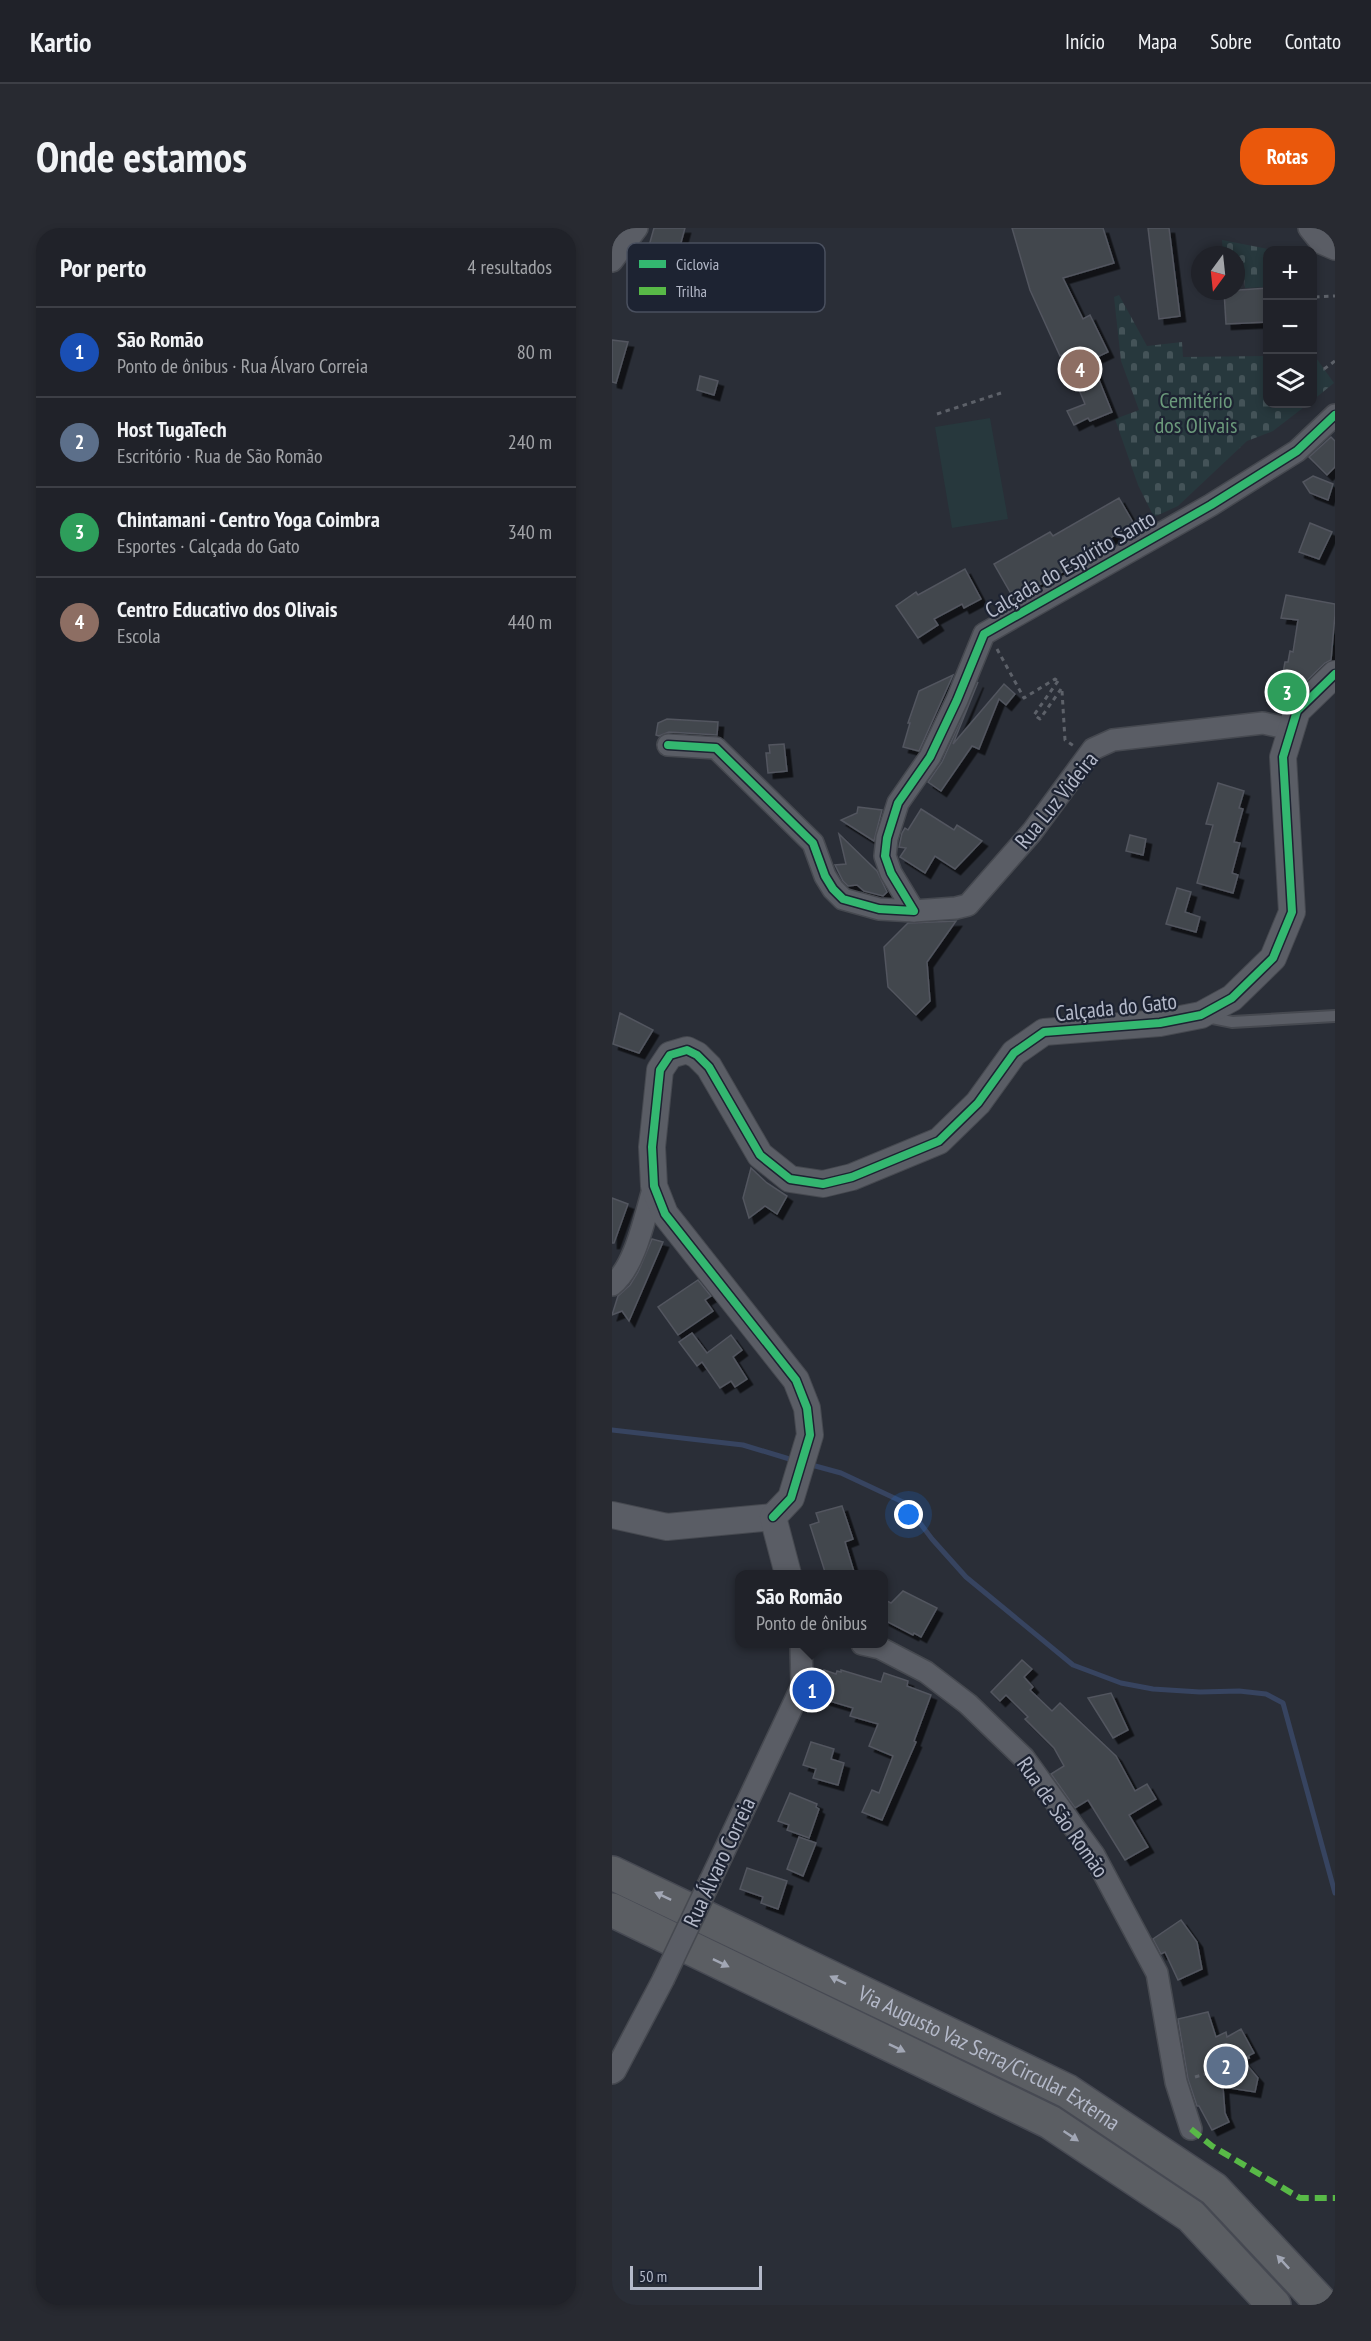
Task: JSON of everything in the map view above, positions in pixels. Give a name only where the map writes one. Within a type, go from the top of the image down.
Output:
[{"type":"highway","name":"Via Augusto Vaz Serra/Circular Externa","points":[[612,1872],[1067,2091],[1214,2189],[1323,2305]]},
{"type":"highway","name":"Via Augusto Vaz Serra/Circular Externa","points":[[612,1910],[1050,2122],[1191,2216],[1274,2305]]},
{"type":"street","points":[[612,261],[637,228]]},
{"type":"street","points":[[1309,228],[1321,243],[1335,249]]},
{"type":"street","name":"Calçada do Espírito Santo","points":[[914,911],[891,873],[885,856],[887,838],[898,803],[930,758],[984,634],[1220,499],[1297,451],[1335,415]]},
{"type":"street","name":"Calçada do Gato","points":[[773,1517],[791,1498],[810,1435],[807,1408],[796,1380],[665,1214],[654,1186],[652,1148],[660,1070],[670,1055],[687,1050],[697,1055],[709,1067],[760,1155],[790,1179],[823,1184],[852,1177],[939,1141],[978,1103],[1014,1053],[1044,1032],[1160,1023],[1201,1016],[1232,998],[1273,958],[1292,912],[1283,757],[1297,711],[1335,674]]},
{"type":"street","name":"Rua Luz Videira","points":[[914,911],[956,908],[968,904],[1032,832],[1093,749],[1113,740],[1263,723],[1291,729]]},
{"type":"street","points":[[668,745],[716,748],[813,843],[825,876],[843,899],[879,909],[914,911]]},
{"type":"street","points":[[612,1285],[620,1279],[629,1263],[654,1186]]},
{"type":"street","points":[[612,1515],[667,1527],[773,1517],[787,1570]]},
{"type":"street","name":"Rua Álvaro Correia","points":[[612,2073],[663,1980],[801,1686],[801,1648]]},
{"type":"street","name":"Rua de São Romão","points":[[880,1648],[926,1672],[968,1704],[1024,1758],[1087,1845],[1157,1973],[1176,2082],[1191,2129]]},
{"type":"lane","points":[[1201,1016],[1232,1022],[1335,1016]]},
{"type":"path","points":[[1317,297],[1335,296]]},
{"type":"path","points":[[1324,369],[1335,361]]},
{"type":"path","points":[[937,414],[1001,393]]},
{"type":"path","points":[[999,653],[1024,698],[1054,679],[1058,681],[1034,715],[1040,719],[1061,689],[1065,740],[1079,750],[1086,759]]},
{"type":"path","points":[[1176,2082],[1223,2069],[1250,2058]]},
{"type":"green space","points":[[1222,240],[1263,248],[1263,287],[1245,288],[1245,246],[1222,246]]},
{"type":"green space","name":"Cemitério dos Olivais","points":[[1119,295],[1147,346],[1182,342],[1183,357],[1263,356],[1263,408],[1303,408],[1273,431],[1247,441],[1178,506],[1154,517],[1138,485],[1115,419],[1139,410],[1121,361],[1114,297]]},
{"type":"green space","points":[[1317,359],[1334,383],[1317,397]]},
{"type":"green space","points":[[990,418],[1008,519],[952,528],[935,427]]},
{"type":"building","points":[[654,228],[685,228],[681,243],[650,243]]},
{"type":"building","points":[[1012,228],[1103,228],[1114,263],[1063,278],[1083,319],[1090,315],[1108,352],[1091,360],[1112,412],[1090,421],[1088,418],[1074,425],[1067,411],[1085,404],[1064,354],[1060,356],[1030,290]]},
{"type":"building","points":[[1148,228],[1169,228],[1180,316],[1159,319]]},
{"type":"building","points":[[1263,288],[1263,322],[1226,324],[1225,300],[1245,300],[1245,290]]},
{"type":"building","points":[[612,340],[628,342],[616,383],[612,382]]},
{"type":"building","points":[[700,376],[718,381],[714,395],[697,390]]},
{"type":"building","points":[[1331,437],[1335,441],[1335,467],[1327,475],[1309,457]]},
{"type":"building","points":[[1313,476],[1333,484],[1328,500],[1310,493],[1303,482]]},
{"type":"building","points":[[1119,498],[1134,524],[1086,552],[1089,557],[1014,599],[994,564],[1050,532],[1053,536]]},
{"type":"building","points":[[1310,523],[1332,532],[1319,559],[1299,552]]},
{"type":"building","points":[[965,569],[981,599],[964,608],[962,604],[934,619],[938,625],[918,638],[896,606],[916,592],[918,595]]},
{"type":"building","points":[[1286,595],[1335,604],[1335,615],[1331,660],[1325,663],[1287,700],[1277,705],[1285,662],[1288,662],[1290,651],[1293,652],[1298,620],[1281,618]]},
{"type":"building","points":[[953,675],[919,751],[903,747],[919,691]]},
{"type":"building","points":[[978,682],[953,744],[1004,684],[1015,694],[1006,705],[999,699],[979,749],[972,746],[941,791],[928,782],[942,762]]},
{"type":"building","points":[[667,719],[718,722],[717,735],[669,732],[656,735],[658,723]]},
{"type":"building","points":[[784,744],[787,771],[768,773],[766,753],[770,753],[769,745]]},
{"type":"building","points":[[1218,783],[1244,791],[1239,808],[1243,809],[1234,842],[1240,843],[1232,873],[1238,875],[1233,893],[1197,883],[1213,825],[1206,824]]},
{"type":"building","points":[[858,807],[882,810],[874,841],[841,820],[857,813]]},
{"type":"building","points":[[921,809],[954,830],[957,825],[982,841],[955,869],[935,856],[925,873],[900,857],[906,848],[899,847],[902,833],[905,828],[908,830]]},
{"type":"building","points":[[839,834],[877,871],[887,892],[883,896],[864,891],[857,885],[848,886],[843,881],[835,865],[846,864]]},
{"type":"building","points":[[1130,835],[1146,839],[1143,855],[1126,851]]},
{"type":"building","points":[[1177,888],[1191,892],[1185,912],[1200,917],[1196,932],[1166,924]]},
{"type":"building","points":[[956,921],[927,962],[930,1001],[916,1015],[888,987],[884,947],[908,923]]},
{"type":"building","points":[[620,1013],[653,1030],[639,1053],[613,1044]]},
{"type":"building","points":[[751,1168],[767,1183],[787,1196],[777,1214],[765,1206],[749,1218],[743,1198]]},
{"type":"building","points":[[612,1198],[628,1204],[614,1243],[612,1243]]},
{"type":"building","points":[[652,1239],[663,1242],[629,1321],[622,1311],[612,1315],[618,1296],[630,1285],[638,1272]]},
{"type":"building","points":[[698,1280],[711,1296],[705,1300],[713,1311],[678,1335],[658,1307]]},
{"type":"building","points":[[692,1333],[707,1353],[731,1335],[742,1350],[733,1357],[747,1379],[735,1387],[731,1381],[720,1388],[702,1362],[697,1366],[679,1342]]},
{"type":"building","points":[[842,1506],[853,1539],[845,1542],[853,1570],[824,1570],[810,1525],[819,1522],[816,1513]]},
{"type":"building","points":[[903,1591],[937,1608],[921,1637],[888,1622],[888,1602],[891,1603]]},
{"type":"building","points":[[1022,1660],[1032,1669],[1024,1677],[1033,1687],[1030,1690],[1052,1711],[1060,1703],[1116,1756],[1135,1791],[1147,1784],[1156,1799],[1129,1815],[1148,1847],[1125,1860],[1088,1800],[1075,1808],[1051,1774],[1064,1766],[1054,1748],[1025,1719],[1028,1717],[1006,1695],[1000,1701],[991,1692]]},
{"type":"building","points":[[824,1670],[836,1674],[841,1670],[881,1682],[884,1673],[908,1681],[907,1686],[931,1695],[914,1741],[916,1742],[882,1820],[862,1812],[872,1790],[879,1793],[893,1756],[869,1746],[878,1724],[850,1716],[853,1708],[816,1697]]},
{"type":"building","points":[[1111,1693],[1128,1730],[1113,1738],[1088,1698]]},
{"type":"building","points":[[811,1742],[834,1749],[831,1759],[844,1763],[838,1785],[813,1778],[816,1769],[803,1765]]},
{"type":"building","points":[[790,1793],[817,1804],[816,1807],[819,1809],[809,1838],[787,1830],[789,1825],[778,1821]]},
{"type":"building","points":[[799,1837],[816,1843],[803,1876],[787,1869]]},
{"type":"building","points":[[747,1868],[787,1881],[778,1909],[761,1903],[763,1897],[740,1889]]},
{"type":"building","points":[[1181,1920],[1197,1942],[1202,1969],[1178,1980],[1165,1952],[1161,1954],[1153,1939]]},
{"type":"building","points":[[1208,2012],[1216,2037],[1226,2032],[1227,2037],[1241,2029],[1254,2053],[1242,2059],[1258,2078],[1255,2092],[1223,2087],[1225,2113],[1229,2122],[1212,2130],[1197,2106],[1188,2079],[1178,2019]]},
{"type":"waterway","points":[[612,1430],[743,1445],[796,1461]]},
{"type":"waterway","points":[[808,1464],[841,1473],[905,1503],[932,1539],[966,1577],[1073,1665],[1121,1683],[1153,1689],[1200,1692],[1239,1691],[1266,1694],[1283,1703],[1335,1893]]},
{"type":"marked path","points":[[1191,2129],[1212,2146],[1300,2198],[1335,2198]]},
{"type":"cycle path","points":[[668,745],[716,748],[813,843],[825,876],[843,899],[879,909],[914,911],[891,873],[885,856],[887,838],[898,803],[930,757],[957,700],[984,634],[1211,505],[1297,451],[1335,415]]},
{"type":"cycle path","points":[[773,1517],[791,1498],[810,1435],[807,1408],[796,1380],[665,1214],[654,1186],[652,1147],[660,1070],[670,1055],[687,1050],[697,1055],[709,1067],[760,1155],[790,1179],[823,1184],[852,1177],[939,1141],[978,1103],[1014,1053],[1044,1032],[1160,1023],[1201,1015],[1232,998],[1273,958],[1292,912],[1283,757],[1297,711],[1335,674]]},
{"type":"place","name":"Centro Educativo dos Olivais","points":[[1080,369]]},
{"type":"place","name":"Chintamani - Centro Yoga Coimbra","points":[[1287,692]]},
{"type":"place","name":"São Romão","points":[[812,1690]]},
{"type":"place","name":"Host TugaTech","points":[[1226,2066]]}]
